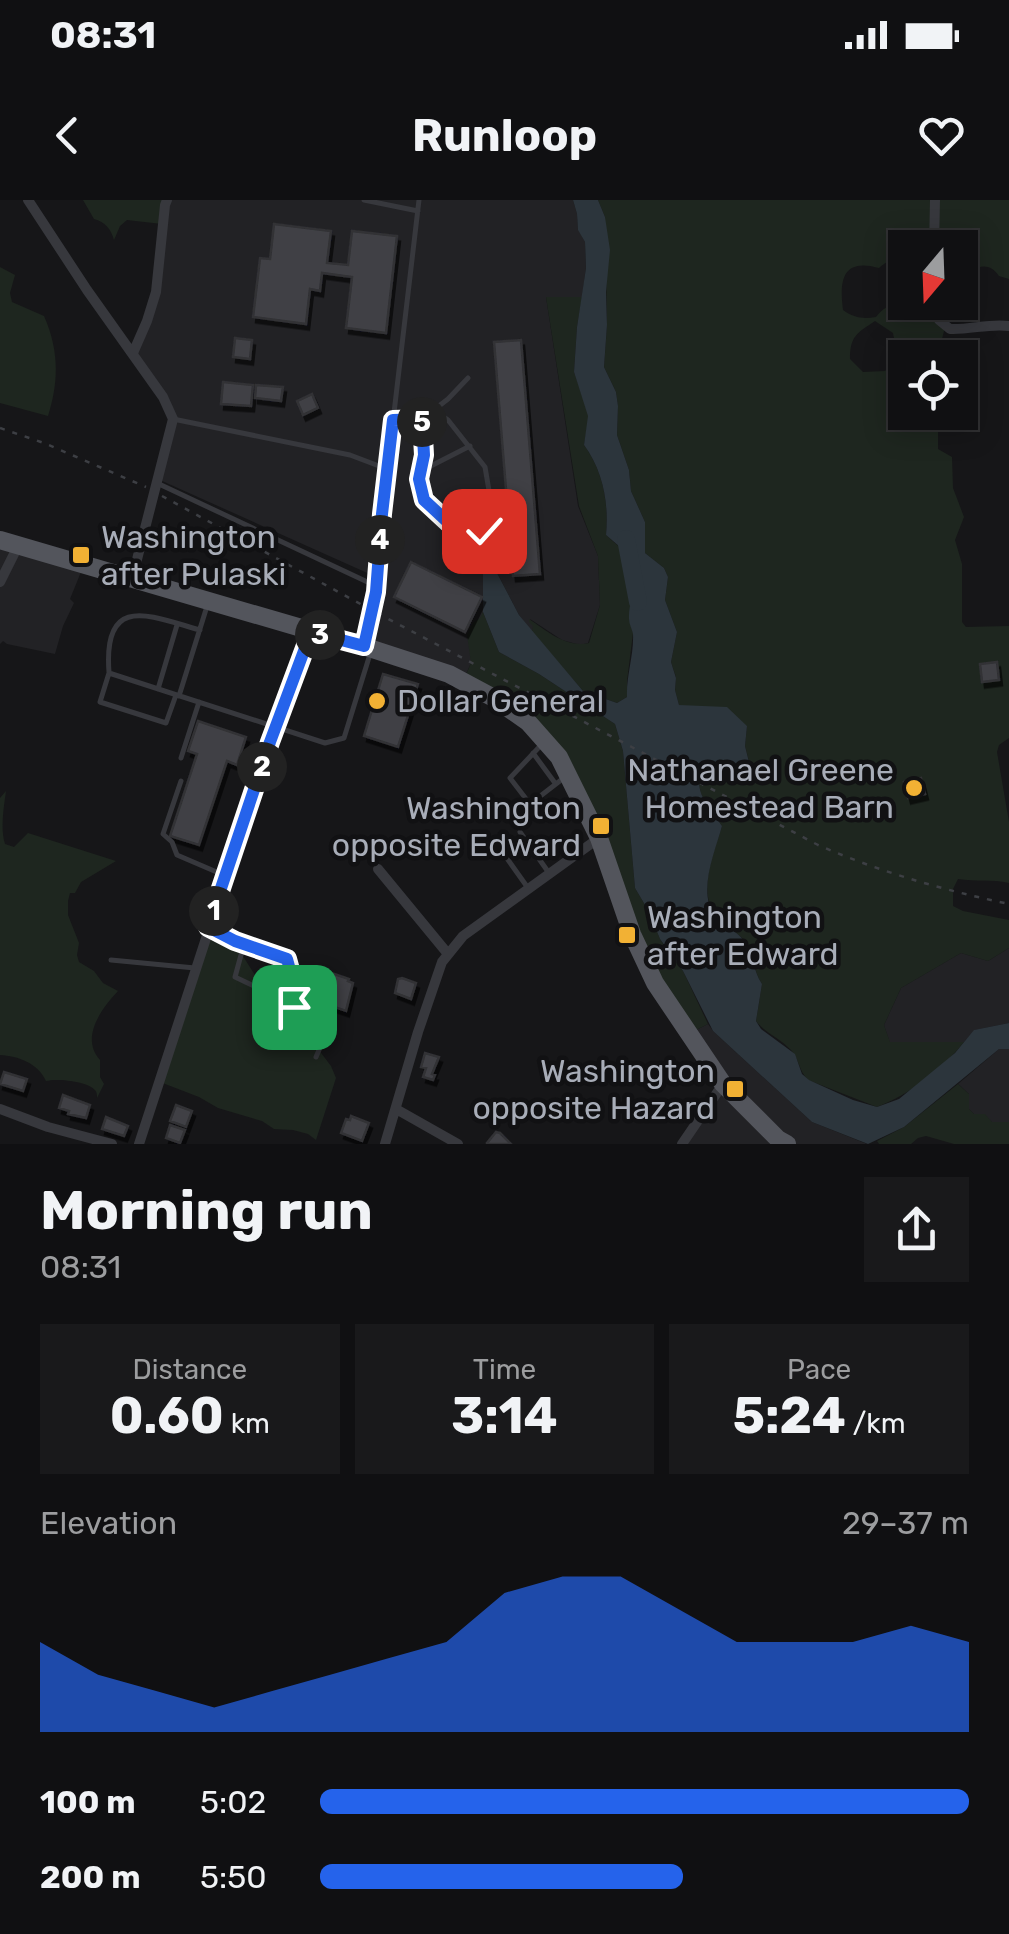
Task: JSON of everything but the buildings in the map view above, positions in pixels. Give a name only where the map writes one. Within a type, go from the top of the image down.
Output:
[{"type":"main road","points":[[0,540],[449,674],[528,722],[539,747],[559,757],[562,779],[599,838],[632,934],[655,983],[723,1084],[786,1144]]},
{"type":"street","points":[[28,200],[163,397],[174,419],[132,580]]},
{"type":"street","points":[[133,353],[156,292],[167,200]]},
{"type":"street","points":[[934,200],[934,230]]},
{"type":"street","points":[[939,320],[950,330],[1009,326]]},
{"type":"street","points":[[0,582],[18,546]]},
{"type":"street","points":[[139,1144],[208,927],[311,632]]},
{"type":"street","points":[[385,1144],[442,962],[462,936],[599,838]]},
{"type":"street","points":[[378,869],[448,954]]},
{"type":"street","points":[[682,1144],[723,1084]]},
{"type":"street","points":[[396,1108],[458,1144]]},
{"type":"street","points":[[0,1109],[112,1144]]},
{"type":"lane","points":[[364,200],[418,212]]},
{"type":"lane","points":[[109,674],[325,743],[344,738],[368,647],[419,200]]},
{"type":"lane","points":[[393,420],[422,419],[468,378]]},
{"type":"lane","points":[[422,419],[424,455],[419,479],[424,500],[452,526],[484,531],[494,520],[485,467],[448,420],[434,410]]},
{"type":"lane","points":[[174,419],[350,455],[388,469]]},
{"type":"lane","points":[[420,470],[470,446]]},
{"type":"lane","points":[[155,488],[376,586]]},
{"type":"lane","points":[[200,630],[144,614],[122,620],[111,643],[109,674],[100,702],[166,723],[178,695],[200,630],[209,602]]},
{"type":"lane","points":[[158,689],[177,624]]},
{"type":"lane","points":[[181,758],[199,702]]},
{"type":"lane","points":[[530,804],[510,778],[539,747]]},
{"type":"lane","points":[[512,818],[562,779]]},
{"type":"lane","points":[[181,782],[162,834],[172,842],[176,855],[226,876]]},
{"type":"lane","points":[[520,832],[549,873]]},
{"type":"lane","points":[[475,849],[490,843],[528,888]]},
{"type":"lane","points":[[208,927],[287,959],[290,970],[285,990],[294,1007],[325,1036],[316,1057]]},
{"type":"lane","points":[[244,944],[235,976],[271,994],[288,994]]},
{"type":"lane","points":[[111,960],[196,968]]},
{"type":"path","points":[[0,428],[155,488],[371,610],[728,800],[860,864],[941,890],[1009,904]]},
{"type":"shaded area","points":[[83,200],[167,200],[162,224],[127,220],[114,240],[107,226],[94,219]]},
{"type":"shaded area","points":[[167,200],[573,200],[578,229],[585,242],[582,297],[546,297],[578,506],[598,556],[600,605],[588,643],[562,640],[530,619],[532,632],[497,573],[483,569],[483,612],[463,681],[364,646],[374,576],[160,480],[172,417],[134,356],[147,321]]},
{"type":"shaded area","points":[[573,200],[598,200],[605,217],[610,250],[604,367],[616,392],[617,435],[629,470],[631,491],[645,522],[645,553],[664,568],[668,577],[665,600],[677,632],[671,662],[679,705],[727,707],[747,726],[747,767],[705,767],[699,783],[703,798],[722,826],[707,884],[710,906],[718,920],[742,938],[750,952],[762,984],[756,1021],[795,1054],[802,1074],[809,1080],[877,1107],[899,1099],[955,1053],[974,1030],[1009,1023],[1009,1049],[999,1049],[904,1127],[868,1144],[812,1122],[713,1031],[635,888],[623,751],[615,724],[499,652],[483,612],[483,569],[491,566],[519,615],[583,691],[617,703],[627,697],[634,571],[628,556],[606,535],[603,488],[584,445],[588,416],[574,372],[586,268],[585,242],[578,230]]},
{"type":"shaded area","points":[[598,200],[1009,200],[1009,279],[986,266],[978,268],[978,230],[888,230],[888,263],[879,268],[858,266],[843,280],[843,310],[855,316],[876,317],[888,307],[888,320],[942,320],[945,327],[942,340],[894,340],[893,333],[875,321],[856,336],[850,359],[863,372],[888,368],[888,430],[938,430],[938,449],[952,457],[953,488],[964,517],[955,540],[962,564],[962,622],[966,627],[1009,626],[1009,738],[999,745],[997,752],[1009,822],[1009,883],[958,879],[953,889],[953,906],[1009,920],[1009,948],[988,961],[961,953],[901,988],[884,1025],[890,1042],[964,1042],[925,1080],[877,1107],[808,1080],[791,1050],[756,1021],[762,984],[750,951],[741,937],[719,919],[708,898],[711,861],[722,826],[703,798],[699,783],[705,767],[749,761],[745,746],[747,726],[679,705],[671,662],[677,632],[665,600],[668,577],[664,568],[645,553],[645,522],[631,491],[629,470],[617,435],[616,392],[604,367],[605,217]]},
{"type":"shaded area","points":[[0,267],[15,275],[12,302],[44,316],[53,341],[56,366],[48,416],[0,403]]},
{"type":"shaded area","points":[[546,297],[582,297],[574,372],[589,416],[584,445],[603,488],[606,535],[633,564],[629,618],[633,633],[627,697],[617,703],[583,691],[532,632],[529,622],[565,641],[589,643],[600,605],[598,556],[579,506]]},
{"type":"shaded area","points":[[0,541],[83,567],[55,654],[3,641],[0,644]]},
{"type":"shaded area","points":[[483,612],[499,652],[615,724],[623,751],[635,888],[660,939],[683,971],[708,1024],[694,1031],[661,993],[599,841],[545,741],[463,682],[471,663],[467,635]]},
{"type":"shaded area","points":[[6,791],[5,844],[14,847],[28,833],[116,861],[81,882],[68,901],[68,915],[79,943],[79,962],[118,991],[105,1006],[92,1033],[104,1084],[97,1098],[96,1091],[86,1084],[46,1081],[27,1062],[0,1055],[0,798]]},
{"type":"shaded area","points":[[209,929],[241,953],[267,994],[303,1029],[331,1066],[336,1078],[316,1140],[293,1130],[274,1129],[160,1082]]},
{"type":"shaded area","points":[[1009,948],[1009,1023],[975,1030],[964,1042],[890,1043],[884,1025],[901,988],[961,953],[988,961]]},
{"type":"shaded area","points":[[708,1024],[812,1122],[867,1144],[682,1144],[722,1086],[694,1031]]},
{"type":"shaded area","points":[[999,1049],[1009,1049],[1009,1122],[992,1122],[974,1114],[969,1109],[969,1094],[958,1084]]},
{"type":"shaded area","points":[[958,1084],[969,1094],[969,1109],[974,1114],[985,1114],[992,1122],[1009,1122],[1009,1144],[954,1144],[926,1136],[911,1144],[879,1144],[877,1141],[904,1127]]},
{"type":"waterway","points":[[626,539],[638,602]]},
{"type":"place","name":"Washington after Pulaski","points":[[81,555]]},
{"type":"place","name":"Dollar General","points":[[377,701]]},
{"type":"place","name":"Nathanael Greene Homestead Barn","points":[[914,788]]},
{"type":"place","name":"Washington opposite Edward","points":[[601,826]]},
{"type":"place","name":"Washington after Edward","points":[[627,935]]},
{"type":"place","name":"Washington opposite Hazard","points":[[735,1089]]},
{"type":"route","points":[[294,1007],[285,990],[290,970],[287,959],[208,927],[311,632],[364,646],[376,592],[393,420],[422,419],[424,455],[419,479],[424,500],[452,526],[484,531]]}]
